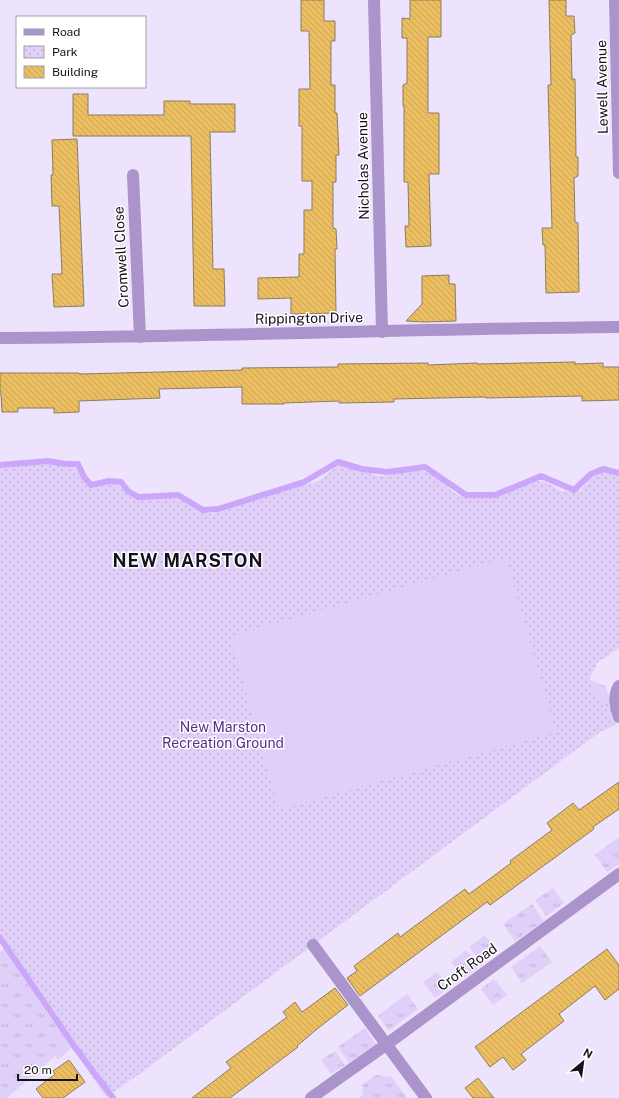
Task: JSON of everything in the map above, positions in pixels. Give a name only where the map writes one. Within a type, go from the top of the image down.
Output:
[{"type":"street","name":"Nicholas Avenue","points":[[374,0],[382,332]]},
{"type":"street","name":"Lewell Avenue","points":[[615,0],[619,173]]},
{"type":"street","name":"Cromwell Close","points":[[132,175],[140,337]]},
{"type":"street","name":"Rippington Drive","points":[[0,338],[140,337],[496,328],[619,327]]},
{"type":"street","points":[[619,686],[616,690],[615,702],[619,717]]},
{"type":"street","name":"Croft Road","points":[[311,1098],[619,874]]},
{"type":"street","points":[[313,945],[426,1098]]},
{"type":"green space","points":[[349,311],[356,320],[356,323],[308,325],[308,323],[339,320]]},
{"type":"green space","name":"New Marston Recreation Ground","points":[[48,461],[66,464],[76,468],[86,485],[91,488],[113,483],[134,498],[172,496],[200,511],[212,514],[295,487],[316,482],[322,479],[334,468],[339,466],[346,466],[378,476],[391,475],[411,470],[423,471],[434,475],[454,493],[461,496],[482,498],[494,497],[531,482],[539,481],[548,483],[561,491],[574,492],[581,490],[594,475],[601,472],[619,476],[619,648],[598,662],[588,681],[617,724],[600,732],[142,1072],[106,1097],[0,942],[0,465]]},
{"type":"green space","points":[[506,558],[556,732],[279,810],[230,636]]},
{"type":"green space","points":[[589,679],[605,686],[609,696],[610,713],[588,681]]},
{"type":"green space","points":[[619,837],[619,864],[607,872],[595,855]]},
{"type":"green space","points":[[553,888],[564,903],[546,916],[535,900]]},
{"type":"green space","points":[[532,904],[544,921],[515,941],[503,924]]},
{"type":"green space","points":[[485,935],[497,951],[482,963],[469,947]]},
{"type":"green space","points":[[540,946],[552,962],[522,983],[511,967]]},
{"type":"green space","points":[[4,949],[71,1048],[58,1060],[55,1056],[7,1098],[0,1098],[0,952]]},
{"type":"green space","points":[[466,950],[479,967],[464,978],[451,962]]},
{"type":"green space","points":[[437,972],[449,988],[435,998],[423,982]]},
{"type":"green space","points":[[494,979],[507,995],[493,1005],[481,989]]},
{"type":"green space","points":[[407,994],[418,1009],[389,1031],[378,1016]]},
{"type":"green space","points":[[365,1028],[376,1044],[349,1063],[338,1047]]},
{"type":"green space","points":[[335,1051],[345,1065],[331,1074],[321,1060]]},
{"type":"green space","points":[[376,1075],[392,1077],[407,1098],[360,1098],[363,1094],[362,1085]]},
{"type":"building","points":[[301,0],[324,0],[324,21],[335,21],[335,41],[331,41],[331,85],[335,85],[335,113],[337,113],[339,155],[336,155],[336,182],[333,182],[333,228],[336,229],[337,249],[335,249],[336,313],[291,314],[291,298],[258,299],[258,278],[299,277],[299,254],[304,254],[304,210],[312,210],[312,181],[302,181],[302,126],[299,126],[299,89],[310,89],[309,31],[301,31]]},
{"type":"building","points":[[410,0],[441,0],[441,37],[428,37],[428,113],[439,113],[439,174],[429,174],[431,246],[406,247],[405,226],[409,226],[408,182],[404,182],[403,85],[407,83],[407,38],[402,38],[402,18],[410,19]]},
{"type":"building","points":[[549,0],[566,0],[566,16],[574,16],[575,33],[571,35],[572,79],[575,79],[576,157],[578,157],[578,176],[574,178],[575,222],[578,223],[579,292],[546,293],[545,245],[543,245],[542,228],[552,228],[548,85],[551,85]]},
{"type":"building","points":[[73,94],[88,94],[88,115],[164,115],[164,101],[190,101],[190,104],[235,104],[235,132],[210,132],[213,269],[224,269],[225,306],[194,306],[191,136],[73,136]]},
{"type":"building","points":[[77,139],[84,306],[54,307],[52,274],[62,274],[59,206],[52,206],[52,140]]},
{"type":"building","points":[[449,275],[449,284],[455,284],[456,321],[406,321],[422,304],[422,276]]},
{"type":"building","points":[[575,362],[575,364],[603,363],[603,367],[619,367],[619,400],[582,401],[582,396],[485,397],[394,399],[394,402],[339,403],[339,401],[284,404],[242,404],[242,387],[159,389],[160,398],[79,401],[79,412],[54,413],[54,408],[18,408],[18,412],[2,412],[0,394],[0,373],[79,374],[242,370],[242,368],[338,367],[338,364],[428,363],[428,365]]},
{"type":"building","points":[[619,782],[619,809],[490,905],[487,902],[360,996],[347,978],[357,971],[354,966],[398,933],[400,937],[465,889],[469,894],[491,878],[511,863],[510,861],[552,830],[547,823],[573,803],[579,810]]},
{"type":"building","points":[[607,949],[619,965],[619,989],[605,1000],[595,986],[559,1014],[564,1021],[521,1054],[526,1060],[513,1070],[503,1057],[490,1067],[475,1047]]},
{"type":"building","points":[[335,988],[348,1005],[317,1029],[297,1046],[298,1047],[230,1098],[192,1098],[231,1068],[226,1062],[287,1017],[283,1012],[295,1002],[302,1012]]},
{"type":"building","points":[[69,1060],[85,1082],[63,1098],[43,1098],[36,1089],[55,1074],[53,1071]]},
{"type":"building","points":[[478,1078],[494,1098],[473,1098],[465,1088]]},
{"type":"waterway","points":[[0,465],[48,461],[78,464],[84,477],[91,485],[109,481],[121,482],[128,491],[138,497],[178,495],[203,510],[218,509],[304,482],[338,462],[362,469],[387,472],[425,467],[466,495],[495,495],[541,476],[574,490],[591,474],[603,469],[619,473]]},
{"type":"waterway","points":[[0,938],[74,1046],[113,1098]]},
{"type":"district","name":"NEW MARSTON","points":[[188,561]]}]
